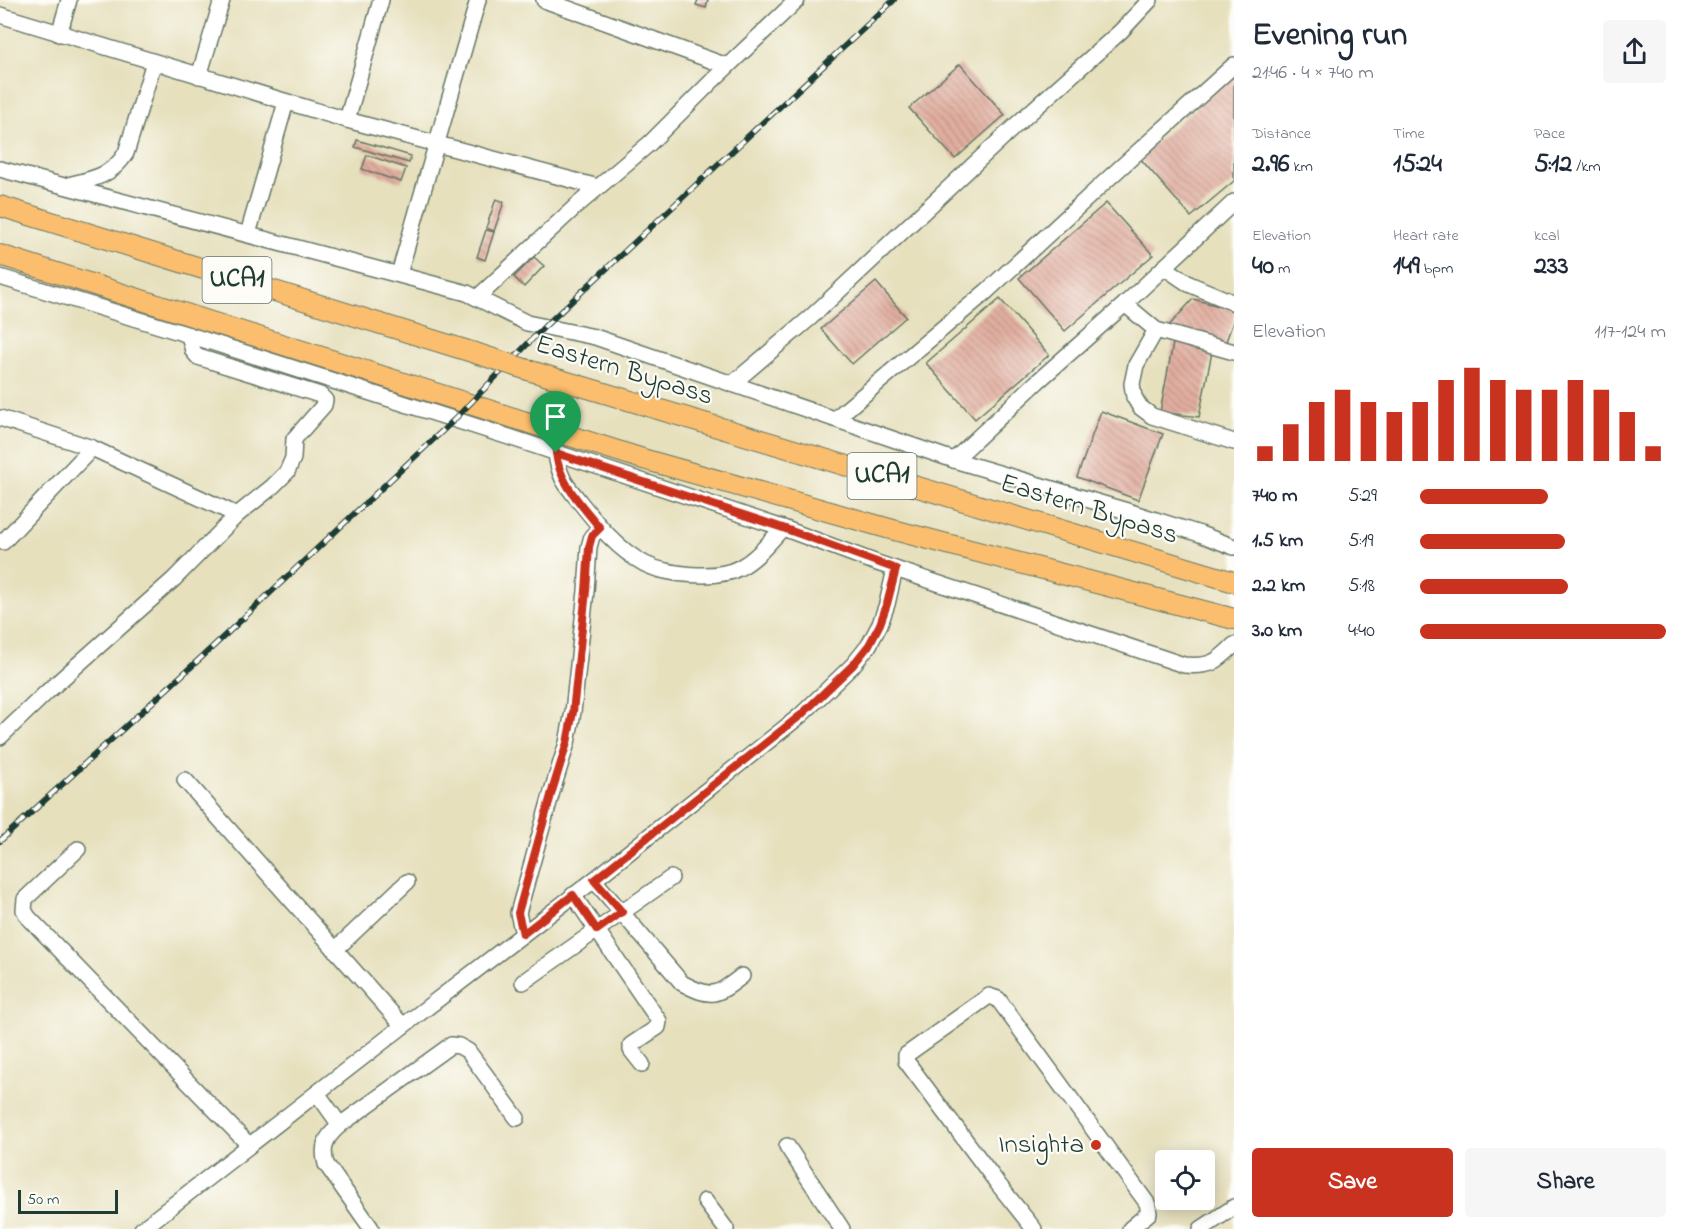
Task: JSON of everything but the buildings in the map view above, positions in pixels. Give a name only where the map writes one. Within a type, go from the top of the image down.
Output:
[{"type":"main road","name":"Eastern Bypass","points":[[0,206],[531,371],[1234,582]]},
{"type":"main road","points":[[0,255],[643,459],[890,529],[1234,619]]},
{"type":"street","points":[[59,33],[69,0]]},
{"type":"street","points":[[199,76],[222,0]]},
{"type":"street","points":[[346,120],[381,0]]},
{"type":"street","points":[[399,274],[478,0]]},
{"type":"street","points":[[544,0],[727,66]]},
{"type":"street","points":[[477,298],[598,187],[650,143],[797,0]]},
{"type":"street","points":[[732,384],[810,318],[1015,126],[1121,31],[1150,0]]},
{"type":"street","points":[[1,18],[59,33],[346,120],[598,187]]},
{"type":"street","points":[[66,186],[104,174],[121,161],[126,153],[154,62]]},
{"type":"street","points":[[835,419],[987,291],[1234,65]]},
{"type":"street","points":[[249,234],[285,102]]},
{"type":"street","points":[[0,169],[467,293],[527,323],[595,337],[954,460],[1127,511],[1234,547]]},
{"type":"street","points":[[954,460],[1234,202]]},
{"type":"street","points":[[1164,267],[1188,284],[1234,303]]},
{"type":"street","points":[[0,277],[377,394],[783,528],[896,569],[1184,665],[1209,665],[1221,658],[1234,645]]},
{"type":"street","points":[[1125,304],[1156,330],[1234,352]]},
{"type":"street","points":[[1156,330],[1136,365],[1132,384],[1134,397],[1140,407],[1152,416],[1234,442]]},
{"type":"street","points":[[0,737],[174,579],[237,515],[287,472],[293,458],[294,439],[324,405],[325,400],[320,395],[198,357],[193,351],[189,335]]},
{"type":"street","points":[[0,418],[92,447],[237,515]]},
{"type":"street","points":[[1,543],[92,447]]},
{"type":"street","points":[[556,453],[566,484],[600,528],[621,547],[646,564],[666,570],[710,575],[739,569],[755,557],[783,528]]},
{"type":"street","points":[[523,934],[518,913],[567,743],[574,701],[589,547],[592,536],[600,528]]},
{"type":"street","points":[[142,1229],[594,880],[801,715],[853,665],[869,645],[880,624],[896,569]]},
{"type":"street","points":[[185,780],[403,1026]]},
{"type":"street","points":[[78,849],[25,899],[24,910],[28,918],[249,1145]]},
{"type":"street","points":[[523,982],[672,878]]},
{"type":"street","points":[[594,880],[682,984],[698,992],[715,993],[723,991],[742,976]]},
{"type":"street","points":[[335,950],[407,882]]},
{"type":"street","points":[[573,895],[659,1021],[658,1026],[631,1045],[631,1050],[642,1064]]},
{"type":"street","points":[[1034,1229],[906,1061],[906,1055],[988,996],[998,999],[1147,1203],[1149,1213],[1130,1229]]},
{"type":"street","points":[[371,1228],[326,1164],[324,1146],[329,1134],[340,1125],[451,1046],[459,1046],[468,1051],[517,1118]]},
{"type":"street","points":[[317,1093],[340,1125]]},
{"type":"street","points":[[787,1146],[842,1229]]},
{"type":"street","points":[[705,1201],[726,1229]]},
{"type":"street","points":[[1201,1229],[1234,1207]]},
{"type":"railway","points":[[0,841],[204,655],[454,420],[544,327],[894,0]]},
{"type":"place","name":"Insighta","points":[[1096,1145]]},
{"type":"route","points":[[556,453],[783,528],[896,569],[880,624],[869,645],[853,665],[771,741],[594,880],[622,912],[597,930],[573,895],[523,934],[518,913],[567,743],[573,712],[589,547],[592,536],[600,528],[566,484],[556,453]]}]
